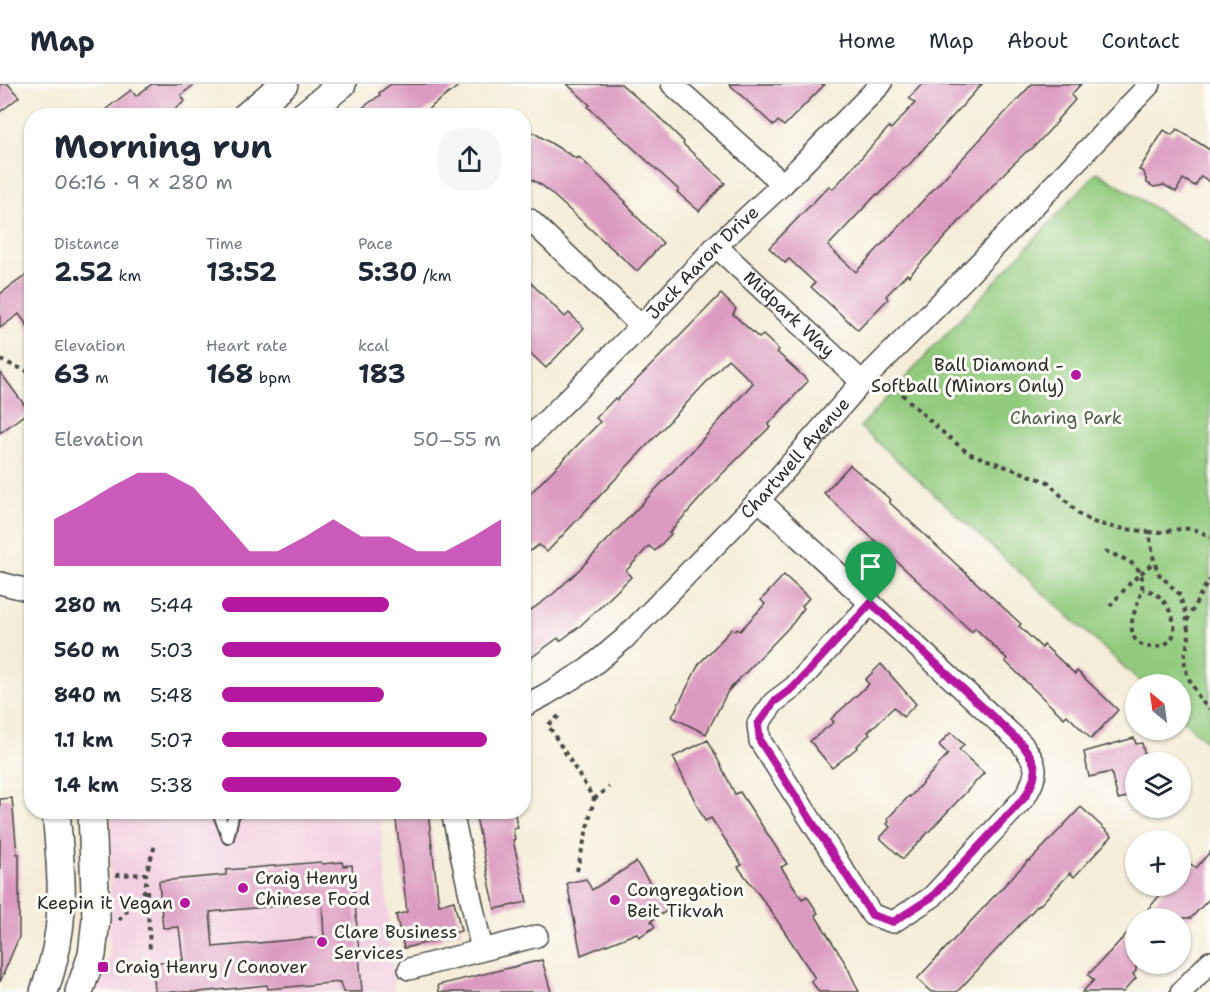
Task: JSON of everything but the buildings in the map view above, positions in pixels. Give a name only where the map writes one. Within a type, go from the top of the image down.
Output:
[{"type":"street","points":[[256,108],[284,84]]},
{"type":"street","points":[[313,108],[342,84]]},
{"type":"street","points":[[672,84],[783,184]]},
{"type":"street","name":"Jack Aaron Drive","points":[[531,436],[641,326],[716,246],[783,184],[881,84]]},
{"type":"street","name":"Chartwell Avenue","points":[[531,702],[588,669],[624,639],[759,500],[862,382],[1150,84]]},
{"type":"street","points":[[531,221],[641,326]]},
{"type":"street","name":"Midpark Way","points":[[716,246],[862,382]]},
{"type":"street","points":[[759,500],[871,603],[1021,743],[1033,758],[1036,777],[1025,797],[932,897],[893,922],[872,915],[760,741],[758,724],[774,702],[794,687],[871,603]]},
{"type":"street","points":[[0,583],[24,589]]},
{"type":"street","points":[[44,992],[55,961],[60,933],[62,900],[56,819]]},
{"type":"street","points":[[79,992],[92,955],[96,920],[92,819]]},
{"type":"street","points":[[454,819],[482,950]]},
{"type":"street","points":[[409,969],[537,936]]},
{"type":"street","points":[[1181,992],[1210,962]]},
{"type":"lane","points":[[221,819],[228,838],[232,819]]},
{"type":"path","points":[[0,360],[24,370]]},
{"type":"path","points":[[862,382],[891,384],[968,453],[1048,482],[1080,515],[1093,522],[1112,527],[1159,533],[1190,528],[1203,532],[1210,538]]},
{"type":"path","points":[[1149,532],[1154,561],[1159,574],[1179,594],[1187,622],[1189,638],[1184,658],[1187,675],[1201,701],[1210,709]]},
{"type":"path","points":[[1105,551],[1133,564],[1141,573],[1143,589],[1132,620],[1132,633],[1142,645],[1152,648],[1165,644],[1172,638],[1175,628],[1169,610],[1157,594],[1143,589]]},
{"type":"path","points":[[1110,606],[1154,561]]},
{"type":"path","points":[[1187,622],[1210,580]]},
{"type":"path","points":[[559,716],[548,725],[594,799]]},
{"type":"path","points":[[578,871],[594,799],[609,787]]},
{"type":"path","points":[[94,876],[146,874],[155,845]]},
{"type":"path","points":[[147,889],[150,950]]},
{"type":"shaded area","points":[[111,819],[382,819],[394,992],[99,992],[109,956]]},
{"type":"green space","name":"Charing Park","points":[[1097,172],[1210,243],[1210,745],[1191,727],[1191,674],[1132,674],[860,427]]},
{"type":"place","name":"Ball Diamond - Softball (Minors Only)","points":[[1076,375]]},
{"type":"place","name":"Craig Henry Chinese Food","points":[[243,888]]},
{"type":"place","name":"Congregation Beit Tikvah","points":[[615,900]]},
{"type":"place","name":"Keepin it Vegan","points":[[185,903]]},
{"type":"place","name":"Clare Business Services","points":[[322,942]]},
{"type":"place","name":"Craig Henry / Conover","points":[[103,967]]},
{"type":"route","points":[[871,603],[1021,743],[1033,758],[1036,777],[1025,797],[932,897],[893,922],[872,915],[760,741],[758,724],[774,702],[794,687],[871,603]]}]
